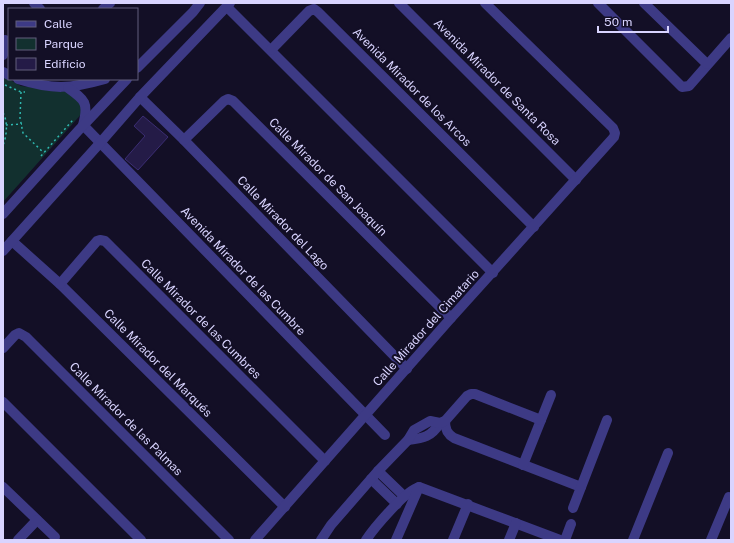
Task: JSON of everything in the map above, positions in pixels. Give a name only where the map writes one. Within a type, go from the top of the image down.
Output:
[{"type":"street","points":[[139,65],[193,12],[200,3]]},
{"type":"street","name":"Avenida Mirador de Santa Rosa","points":[[399,3],[576,180]]},
{"type":"street","name":"Calle Mirador del Cimatario","points":[[255,540],[451,318],[614,137],[615,133],[613,128],[485,3]]},
{"type":"street","points":[[598,3],[680,86],[689,86],[731,38]]},
{"type":"street","points":[[644,3],[707,64]]},
{"type":"street","points":[[3,250],[140,97],[229,5],[271,50],[493,273]]},
{"type":"street","name":"Avenida Mirador de los Arcos","points":[[271,50],[309,11],[314,9],[534,227]]},
{"type":"street","points":[[3,55],[6,38]]},
{"type":"street","points":[[22,80],[50,87],[68,88],[101,80]]},
{"type":"street","points":[[3,214],[83,125],[126,80]]},
{"type":"street","points":[[68,88],[79,96],[86,105],[83,125]]},
{"type":"street","name":"Calle Mirador del Lago","points":[[140,97],[407,368]]},
{"type":"street","name":"Calle Mirador de San Joaquín","points":[[184,140],[224,101],[228,99],[233,101],[451,318]]},
{"type":"street","name":"Avenida Mirador de las Cumbre","points":[[83,125],[385,435]]},
{"type":"street","name":"Calle Mirador de las Cumbres","points":[[60,284],[97,241],[100,240],[105,242],[325,461]]},
{"type":"street","name":"Calle Mirador del Marqués","points":[[12,241],[60,284],[285,507]]},
{"type":"street","name":"Calle Mirador de las Palmas","points":[[3,348],[15,334],[26,337],[230,540]]},
{"type":"street","points":[[321,540],[331,525],[371,479],[408,440],[420,439],[435,432],[442,422],[470,394],[475,394],[541,420]]},
{"type":"street","points":[[523,465],[551,395]]},
{"type":"street","points":[[3,402],[141,540]]},
{"type":"street","points":[[573,508],[607,420]]},
{"type":"street","points":[[442,422],[449,435],[581,487]]},
{"type":"street","points":[[633,540],[668,453]]},
{"type":"street","points":[[378,471],[400,500]]},
{"type":"street","points":[[371,479],[400,500]]},
{"type":"street","points":[[3,487],[55,537]]},
{"type":"street","points":[[366,540],[400,500],[419,487]]},
{"type":"street","points":[[419,487],[468,504],[560,540]]},
{"type":"street","points":[[396,540],[419,487]]},
{"type":"street","points":[[711,540],[729,497]]},
{"type":"street","points":[[453,540],[468,504]]},
{"type":"street","points":[[18,540],[37,520]]},
{"type":"street","points":[[509,540],[516,523]]},
{"type":"street","points":[[565,540],[571,524]]},
{"type":"path","points":[[3,84],[21,92],[28,92]]},
{"type":"path","points":[[21,92],[20,118],[23,133],[44,153]]},
{"type":"path","points":[[3,113],[6,118],[6,139],[3,145]]},
{"type":"path","points":[[39,159],[76,116]]},
{"type":"path","points":[[6,125],[22,124]]},
{"type":"green space","points":[[3,76],[21,86],[73,92],[84,111],[3,202]]},
{"type":"building","points":[[143,116],[168,137],[138,170],[125,159],[145,136],[134,126]]}]
